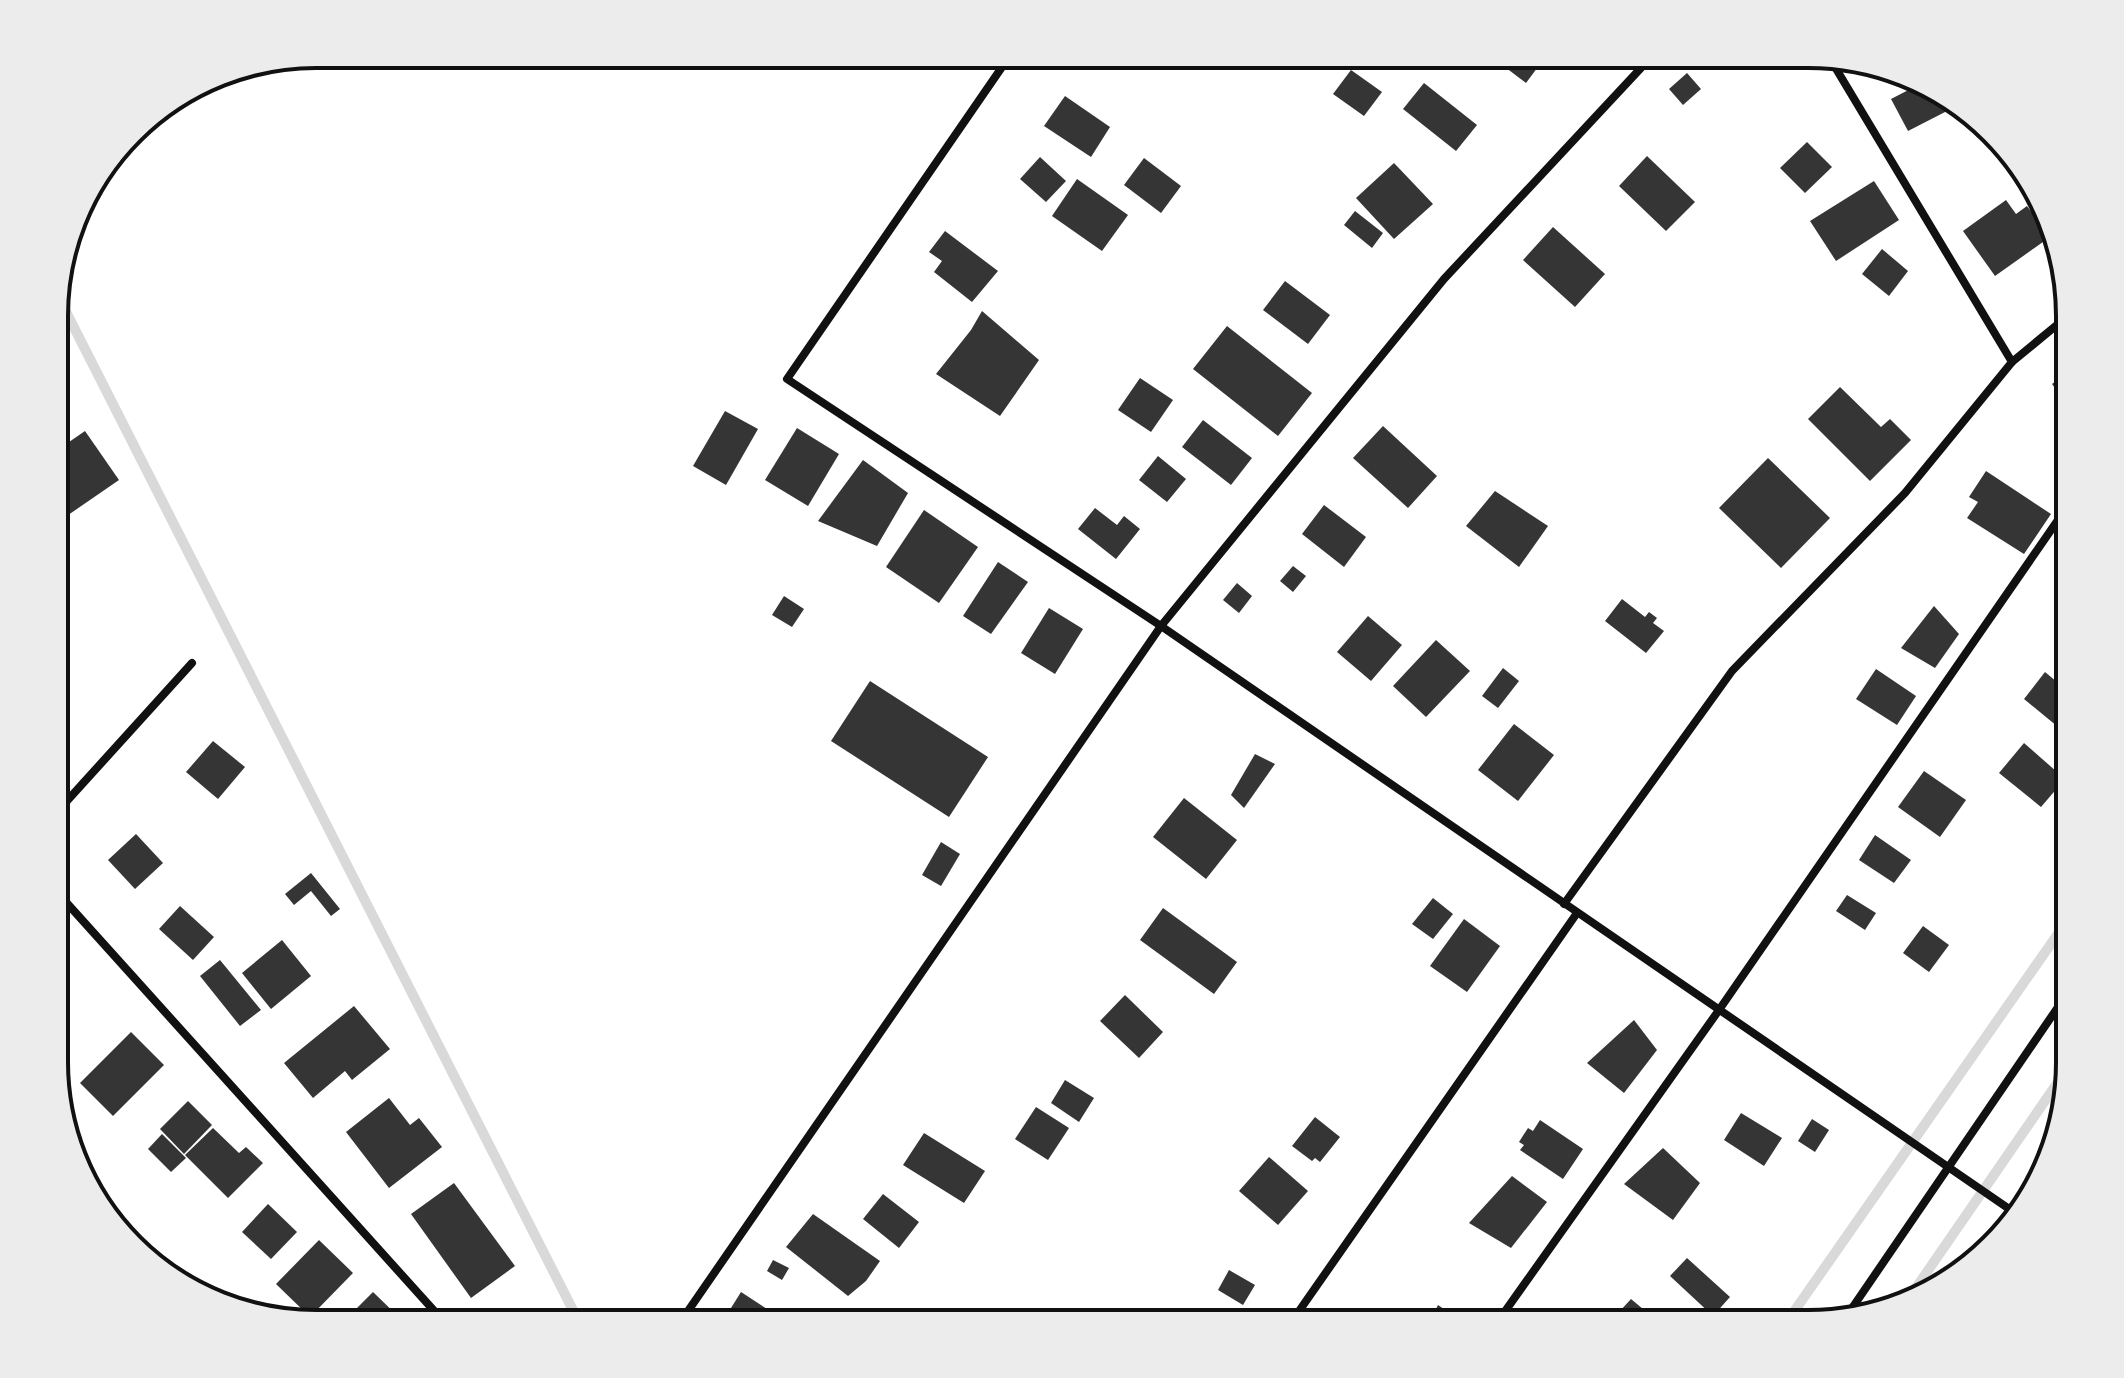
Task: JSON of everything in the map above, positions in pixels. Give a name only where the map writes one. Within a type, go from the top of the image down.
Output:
[{"type":"street","points":[[1001,68],[787,379],[1161,626],[2008,1208]]},
{"type":"street","points":[[689,1310],[1161,626],[1444,279],[1641,68]]},
{"type":"street","points":[[1837,70],[2012,362]]},
{"type":"street","points":[[1564,904],[1732,671],[1905,493],[2012,362],[2055,327]]},
{"type":"street","points":[[1507,1309],[1719,1010],[2055,524]]},
{"type":"street","points":[[68,800],[192,663]]},
{"type":"street","points":[[68,904],[433,1310]]},
{"type":"street","points":[[1300,1309],[1577,913]]},
{"type":"street","points":[[1854,1305],[2055,1011]]},
{"type":"building","points":[[1506,68],[1537,68],[1526,83]]},
{"type":"building","points":[[1351,70],[1382,92],[1364,116],[1333,94]]},
{"type":"building","points":[[1687,73],[1701,89],[1683,105],[1669,89]]},
{"type":"building","points":[[1424,83],[1477,125],[1456,151],[1403,109]]},
{"type":"building","points":[[1908,90],[1947,111],[1908,131],[1891,99]]},
{"type":"building","points":[[1065,96],[1110,127],[1091,157],[1044,126]]},
{"type":"building","points":[[1807,142],[1832,167],[1805,193],[1780,168]]},
{"type":"building","points":[[1647,156],[1695,202],[1666,231],[1619,186]]},
{"type":"building","points":[[1040,157],[1066,181],[1046,202],[1020,179]]},
{"type":"building","points":[[1144,158],[1181,186],[1161,213],[1124,185]]},
{"type":"building","points":[[1394,163],[1433,204],[1394,239],[1356,198]]},
{"type":"building","points":[[1077,179],[1128,215],[1102,251],[1052,216]]},
{"type":"building","points":[[1874,181],[1899,220],[1836,261],[1810,221]]},
{"type":"building","points":[[2006,200],[2016,214],[2027,206],[2035,217],[2044,241],[1995,276],[1963,231]]},
{"type":"building","points":[[1355,211],[1383,233],[1372,248],[1344,225]]},
{"type":"building","points":[[1553,227],[1605,274],[1575,307],[1523,260]]},
{"type":"building","points":[[945,231],[998,271],[972,302],[934,272],[942,261],[929,252]]},
{"type":"building","points":[[1882,249],[1908,271],[1889,296],[1862,274]]},
{"type":"building","points":[[1285,281],[1330,315],[1308,344],[1263,310]]},
{"type":"building","points":[[982,311],[1039,360],[1000,416],[936,374]]},
{"type":"building","points":[[1227,326],[1312,393],[1278,436],[1193,369]]},
{"type":"building","points":[[1140,378],[1173,400],[1151,432],[1118,410]]},
{"type":"building","points":[[1840,387],[1881,427],[1890,419],[1911,440],[1870,481],[1808,419]]},
{"type":"building","points":[[725,411],[758,429],[726,485],[693,466]]},
{"type":"building","points":[[1203,420],[1252,458],[1231,485],[1182,447]]},
{"type":"building","points":[[1383,426],[1437,476],[1408,508],[1353,458]]},
{"type":"building","points":[[797,428],[839,454],[808,506],[765,480]]},
{"type":"building","points":[[85,431],[119,480],[68,515],[68,443]]},
{"type":"building","points":[[1158,456],[1186,479],[1167,502],[1139,480]]},
{"type":"building","points":[[1768,458],[1830,518],[1781,568],[1719,508]]},
{"type":"building","points":[[863,460],[908,493],[877,546],[818,521]]},
{"type":"building","points":[[1986,471],[2051,514],[2024,554],[1967,518],[1978,502],[1969,497]]},
{"type":"building","points":[[1495,491],[1548,526],[1519,567],[1466,526]]},
{"type":"building","points":[[1324,505],[1366,537],[1344,567],[1302,534]]},
{"type":"building","points":[[1095,508],[1117,525],[1124,516],[1140,529],[1116,559],[1078,529]]},
{"type":"building","points":[[924,510],[978,547],[939,603],[886,567]]},
{"type":"building","points":[[998,562],[1028,582],[991,634],[963,616]]},
{"type":"building","points":[[1293,566],[1306,576],[1293,592],[1280,581]]},
{"type":"building","points":[[1237,583],[1252,596],[1239,613],[1223,600]]},
{"type":"building","points":[[784,596],[804,609],[792,627],[772,615]]},
{"type":"building","points":[[1622,599],[1645,617],[1649,612],[1657,618],[1653,623],[1664,631],[1646,653],[1605,621]]},
{"type":"building","points":[[1934,606],[1959,634],[1935,668],[1901,648]]},
{"type":"building","points":[[1049,608],[1083,629],[1055,674],[1021,653]]},
{"type":"building","points":[[1368,616],[1402,645],[1371,681],[1337,652]]},
{"type":"building","points":[[1436,640],[1470,671],[1426,717],[1393,686]]},
{"type":"building","points":[[1503,668],[1519,681],[1498,708],[1482,696]]},
{"type":"building","points":[[1876,669],[1916,696],[1897,725],[1856,699]]},
{"type":"building","points":[[2045,672],[2055,680],[2055,724],[2024,699]]},
{"type":"building","points":[[870,681],[988,757],[949,817],[831,741]]},
{"type":"building","points":[[1514,724],[1554,755],[1518,801],[1478,770]]},
{"type":"building","points":[[213,741],[245,767],[218,799],[186,772]]},
{"type":"building","points":[[2024,743],[2055,770],[2055,791],[2041,807],[1999,773]]},
{"type":"building","points":[[1255,754],[1275,764],[1244,808],[1231,795]]},
{"type":"building","points":[[1924,771],[1966,800],[1940,837],[1898,807]]},
{"type":"building","points":[[1184,798],[1237,840],[1206,879],[1153,837]]},
{"type":"building","points":[[136,834],[163,863],[135,889],[108,860]]},
{"type":"building","points":[[1875,835],[1911,860],[1894,883],[1859,860]]},
{"type":"building","points":[[941,842],[960,854],[941,886],[922,875]]},
{"type":"building","points":[[311,873],[340,909],[331,916],[311,891],[294,905],[285,894]]},
{"type":"building","points":[[1847,895],[1876,913],[1865,930],[1836,911]]},
{"type":"building","points":[[1433,898],[1453,914],[1433,939],[1412,924]]},
{"type":"building","points":[[180,906],[214,937],[193,960],[159,929]]},
{"type":"building","points":[[1163,908],[1237,962],[1214,994],[1140,940]]},
{"type":"building","points":[[1464,919],[1500,946],[1467,992],[1430,966]]},
{"type":"building","points":[[1923,926],[1949,945],[1929,972],[1903,953]]},
{"type":"building","points":[[282,940],[311,976],[271,1009],[242,973]]},
{"type":"building","points":[[220,960],[261,1010],[240,1026],[200,976]]},
{"type":"building","points":[[1125,995],[1163,1032],[1139,1058],[1100,1021]]},
{"type":"building","points":[[354,1006],[390,1049],[352,1080],[345,1071],[313,1098],[284,1063]]},
{"type":"building","points":[[1634,1020],[1657,1050],[1624,1093],[1587,1063]]},
{"type":"building","points":[[131,1032],[164,1065],[113,1116],[80,1083]]},
{"type":"building","points":[[1065,1080],[1094,1098],[1079,1122],[1051,1103]]},
{"type":"building","points":[[389,1098],[410,1125],[419,1118],[442,1147],[389,1188],[346,1132]]},
{"type":"building","points":[[188,1101],[212,1125],[184,1154],[160,1129]]},
{"type":"building","points":[[1036,1107],[1069,1128],[1048,1160],[1015,1139]]},
{"type":"building","points":[[1741,1113],[1782,1138],[1764,1166],[1724,1140]]},
{"type":"building","points":[[1315,1117],[1340,1137],[1320,1162],[1315,1158],[1312,1161],[1292,1146]]},
{"type":"building","points":[[1812,1119],[1829,1130],[1815,1152],[1798,1141]]},
{"type":"building","points":[[1540,1120],[1583,1149],[1563,1179],[1520,1150],[1524,1145],[1519,1142],[1528,1128],[1533,1131]]},
{"type":"building","points":[[213,1128],[239,1153],[246,1147],[263,1163],[228,1198],[185,1155]]},
{"type":"building","points":[[924,1133],[985,1171],[964,1203],[903,1165]]},
{"type":"building","points":[[162,1134],[186,1158],[171,1172],[148,1149]]},
{"type":"building","points":[[1663,1148],[1700,1183],[1673,1220],[1624,1184]]},
{"type":"building","points":[[1269,1157],[1308,1191],[1278,1225],[1239,1191]]},
{"type":"building","points":[[1512,1176],[1547,1202],[1511,1248],[1469,1223]]},
{"type":"building","points":[[454,1183],[515,1266],[471,1298],[411,1214]]},
{"type":"building","points":[[883,1194],[919,1222],[899,1248],[863,1219]]},
{"type":"building","points":[[268,1204],[297,1232],[271,1259],[242,1232]]},
{"type":"building","points":[[813,1214],[880,1261],[866,1281],[848,1296],[786,1247]]},
{"type":"building","points":[[319,1240],[353,1273],[317,1310],[302,1309],[276,1284]]},
{"type":"building","points":[[1687,1258],[1730,1297],[1719,1309],[1706,1309],[1670,1276]]},
{"type":"building","points":[[773,1260],[789,1268],[782,1280],[767,1271]]},
{"type":"building","points":[[1229,1270],[1255,1285],[1243,1305],[1218,1290]]},
{"type":"building","points":[[373,1292],[392,1310],[355,1310]]},
{"type":"building","points":[[741,1292],[768,1310],[730,1310]]},
{"type":"building","points":[[1631,1299],[1643,1309],[1622,1309]]},
{"type":"waterway","points":[[68,316],[573,1310]]},
{"type":"waterway","points":[[1796,1309],[2055,938]]},
{"type":"waterway","points":[[1919,1283],[2054,1088]]}]
